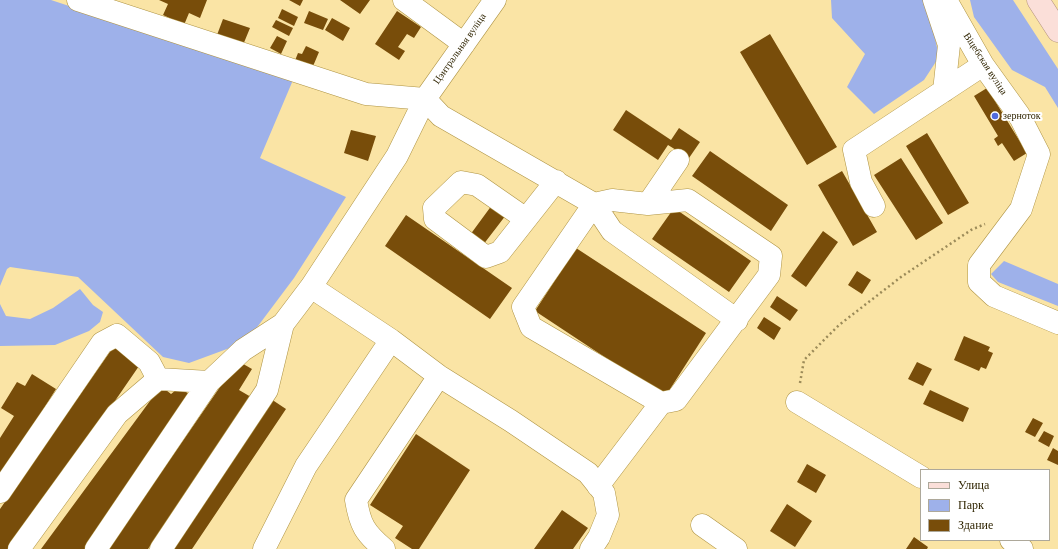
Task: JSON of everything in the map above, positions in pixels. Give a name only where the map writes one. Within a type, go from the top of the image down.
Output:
[{"type":"main road","points":[[1038,0],[1058,31]]},
{"type":"street","points":[[78,0],[103,4],[366,94],[425,99],[441,116],[594,204],[612,231],[737,320]]},
{"type":"street","points":[[404,0],[464,44]]},
{"type":"street","name":"Цэнтральная вуліца","points":[[283,324],[311,286],[397,156],[425,99],[495,0]]},
{"type":"street","points":[[934,0],[949,45],[944,91]]},
{"type":"street","name":"Віцебская вуліца","points":[[946,0],[983,65],[1019,115],[1039,154],[1021,209],[979,265],[979,282],[994,296],[1058,323]]},
{"type":"street","points":[[874,206],[860,182],[854,150],[983,65]]},
{"type":"street","points":[[648,204],[678,160]]},
{"type":"street","points":[[526,219],[556,181]]},
{"type":"street","points":[[598,486],[661,404],[676,400],[737,320],[769,275],[771,256],[688,200],[648,204],[612,200],[594,204],[523,307],[531,327],[661,404]]},
{"type":"street","points":[[311,286],[390,340],[439,376],[511,421],[588,473],[604,493],[608,515],[600,537],[591,549]]},
{"type":"street","points":[[96,549],[209,382],[243,350],[283,324]]},
{"type":"street","points":[[161,549],[267,390],[283,324]]},
{"type":"street","points":[[0,492],[102,343],[117,336],[149,362],[158,380]]},
{"type":"street","points":[[266,548],[306,466],[390,340]]},
{"type":"street","points":[[384,549],[367,534],[358,514],[356,500],[439,376]]},
{"type":"street","points":[[19,549],[117,414],[158,380],[209,382]]},
{"type":"street","points":[[798,402],[920,476]]},
{"type":"street","points":[[702,525],[736,549]]},
{"type":"street","points":[[1012,541],[1022,549]]},
{"type":"path","points":[[798,402],[804,360],[839,325],[907,273],[970,230],[992,221]]},
{"type":"green space","points":[[0,0],[51,0],[293,80],[260,158],[346,197],[294,278],[246,342],[189,363],[163,357],[78,277],[10,267],[7,269],[0,286]]},
{"type":"green space","points":[[831,0],[927,0],[939,57],[924,80],[874,114],[847,87],[865,54],[832,18]]},
{"type":"green space","points":[[970,0],[1013,0],[1058,69],[1058,108],[1045,87],[1012,70],[974,17]]},
{"type":"green space","points":[[1004,261],[1058,284],[1058,306],[998,282],[991,274]]},
{"type":"green space","points":[[80,289],[93,305],[103,312],[100,322],[89,331],[55,345],[0,346],[0,304],[6,316],[30,319],[53,308]]},
{"type":"building","points":[[159,0],[207,0],[200,18],[189,13],[184,25],[163,15],[168,4]]},
{"type":"building","points":[[289,0],[303,0],[300,6]]},
{"type":"building","points":[[340,0],[370,0],[360,14]]},
{"type":"building","points":[[282,9],[298,17],[294,26],[278,18]]},
{"type":"building","points":[[309,11],[328,19],[323,30],[304,23]]},
{"type":"building","points":[[397,11],[421,27],[414,38],[407,34],[398,47],[405,51],[399,60],[375,44]]},
{"type":"building","points":[[332,18],[350,28],[343,41],[325,30]]},
{"type":"building","points":[[223,19],[250,28],[243,45],[217,35]]},
{"type":"building","points":[[276,20],[293,28],[289,36],[272,27]]},
{"type":"building","points":[[770,34],[837,147],[807,165],[740,52]]},
{"type":"building","points":[[277,36],[287,41],[281,54],[270,48]]},
{"type":"building","points":[[306,46],[319,52],[311,71],[294,63],[298,53],[302,54]]},
{"type":"building","name":"зерноток","points":[[987,88],[1027,153],[1014,161],[1002,143],[998,146],[994,139],[998,136],[974,96]]},
{"type":"building","points":[[626,110],[671,140],[679,128],[700,142],[689,158],[668,145],[658,160],[613,130]]},
{"type":"building","points":[[351,130],[376,136],[368,161],[344,153]]},
{"type":"building","points":[[927,133],[969,203],[948,215],[906,146]]},
{"type":"building","points":[[710,151],[788,205],[771,231],[692,176]]},
{"type":"building","points":[[901,158],[943,223],[916,240],[874,175]]},
{"type":"building","points":[[842,171],[877,232],[853,246],[818,185]]},
{"type":"building","points":[[492,205],[506,215],[483,245],[470,235]]},
{"type":"building","points":[[674,208],[751,261],[729,292],[652,239]]},
{"type":"building","points":[[406,215],[512,288],[490,319],[385,246]]},
{"type":"building","points":[[823,231],[838,242],[806,287],[791,276]]},
{"type":"building","points":[[576,248],[706,333],[665,397],[535,311]]},
{"type":"building","points":[[857,271],[871,280],[862,294],[848,285]]},
{"type":"building","points":[[777,296],[798,310],[790,321],[770,307]]},
{"type":"building","points":[[764,317],[781,328],[774,340],[757,328]]},
{"type":"building","points":[[964,336],[990,347],[988,351],[993,353],[986,369],[981,367],[979,371],[954,360]]},
{"type":"building","points":[[114,346],[139,366],[13,549],[0,549],[0,509]]},
{"type":"building","points":[[238,361],[252,369],[239,390],[251,397],[148,549],[108,549]]},
{"type":"building","points":[[917,362],[932,369],[923,386],[908,379]]},
{"type":"building","points":[[32,374],[56,389],[0,479],[0,438],[14,416],[1,408],[17,382],[25,386]]},
{"type":"building","points":[[161,386],[171,394],[180,387],[191,396],[85,549],[41,549]]},
{"type":"building","points":[[930,390],[969,408],[963,422],[923,404]]},
{"type":"building","points":[[271,399],[286,409],[192,549],[171,549]]},
{"type":"building","points":[[1033,418],[1043,423],[1035,437],[1025,432]]},
{"type":"building","points":[[1044,431],[1054,436],[1049,447],[1038,441]]},
{"type":"building","points":[[416,434],[470,470],[419,549],[412,549],[395,538],[403,526],[370,505]]},
{"type":"building","points":[[1053,448],[1058,451],[1058,465],[1047,460]]},
{"type":"building","points":[[807,464],[826,475],[816,493],[797,482]]},
{"type":"building","points":[[787,504],[812,521],[795,547],[770,531]]},
{"type":"building","points":[[562,510],[588,528],[573,549],[534,549]]},
{"type":"building","points":[[914,537],[928,547],[927,549],[906,549]]},
{"type":"place","name":"зерноток","points":[[995,116]]}]
